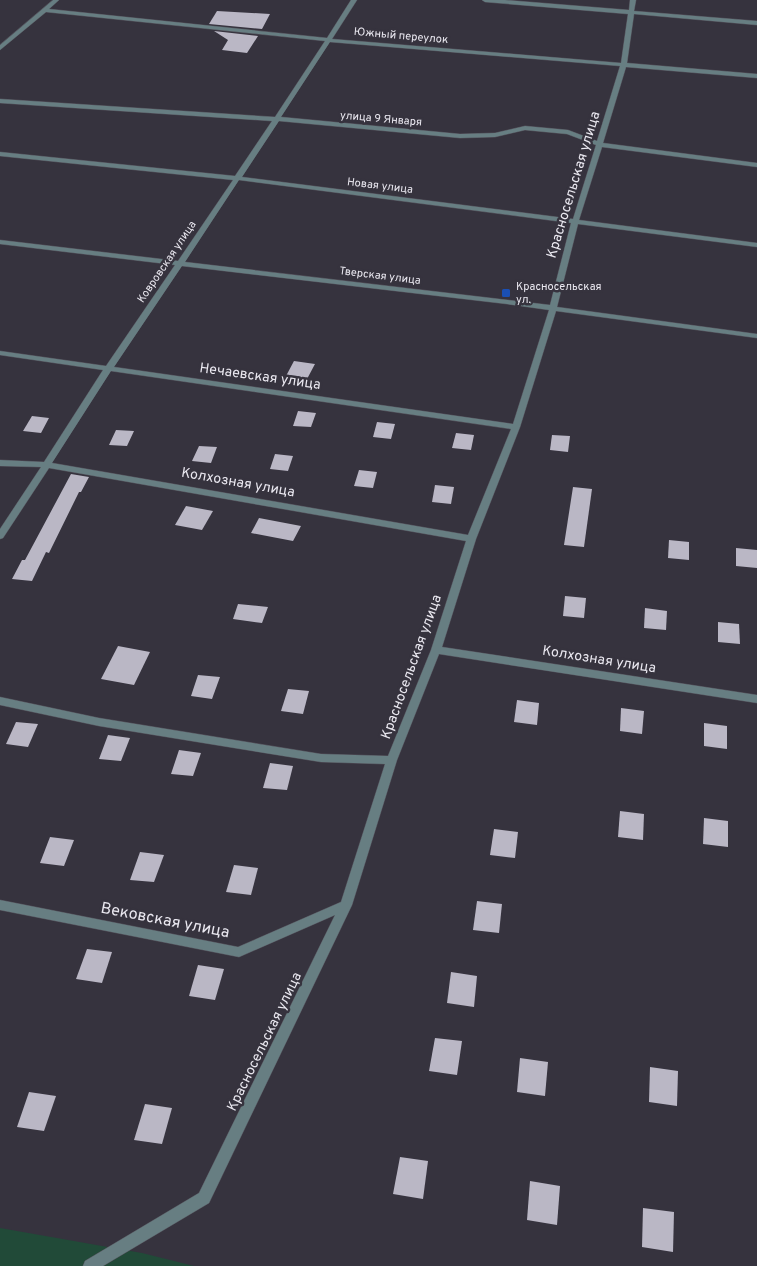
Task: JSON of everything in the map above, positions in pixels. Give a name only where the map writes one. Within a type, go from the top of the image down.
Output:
[{"type":"street","points":[[0,48],[56,0]]},
{"type":"street","name":"Ковровская улица","points":[[0,536],[236,178],[278,119],[354,0]]},
{"type":"street","points":[[485,0],[757,23]]},
{"type":"street","name":"Красносельская улица","points":[[90,1266],[204,1198],[346,905],[392,760],[436,650],[471,539],[516,427],[553,308],[575,223],[601,145],[624,64],[633,0]]},
{"type":"street","name":"Южный переулок","points":[[44,10],[328,40],[757,76]]},
{"type":"street","name":"улица 9 Января","points":[[0,101],[278,119],[460,136],[495,135],[526,128],[568,132],[601,145],[757,165]]},
{"type":"street","name":"Новая улица","points":[[0,154],[236,178],[575,223],[757,244]]},
{"type":"street","name":"Тверская улица","points":[[0,242],[553,308],[757,336]]},
{"type":"street","name":"Нечаевская улица","points":[[0,353],[516,427]]},
{"type":"street","name":"Колхозная улица","points":[[0,463],[48,465],[471,539]]},
{"type":"street","name":"Колхозная улица","points":[[436,650],[757,699]]},
{"type":"street","points":[[0,701],[99,722],[321,758],[392,760]]},
{"type":"street","name":"Вековская улица","points":[[0,905],[239,952],[346,905]]},
{"type":"green space","points":[[0,1228],[142,1253],[194,1266],[0,1266]]},
{"type":"building","points":[[217,11],[270,14],[262,29],[209,24]]},
{"type":"building","points":[[214,31],[258,36],[247,53],[222,50],[228,40]]},
{"type":"building","points":[[294,361],[315,364],[307,379],[286,376]]},
{"type":"building","points":[[298,411],[316,413],[311,427],[293,426]]},
{"type":"building","points":[[32,416],[49,418],[41,433],[23,431]]},
{"type":"building","points":[[377,422],[395,424],[391,439],[373,437]]},
{"type":"building","points":[[116,430],[134,431],[127,446],[109,445]]},
{"type":"building","points":[[456,433],[474,435],[471,450],[452,448]]},
{"type":"building","points":[[552,435],[570,436],[568,452],[550,450]]},
{"type":"building","points":[[199,446],[217,447],[211,463],[192,461]]},
{"type":"building","points":[[275,454],[293,456],[288,471],[270,469]]},
{"type":"building","points":[[359,470],[377,472],[373,488],[354,486]]},
{"type":"building","points":[[71,474],[89,477],[81,492],[79,492],[49,553],[46,552],[32,581],[12,579],[22,560],[25,560]]},
{"type":"building","points":[[435,485],[454,487],[451,504],[432,502]]},
{"type":"building","points":[[573,487],[592,489],[584,547],[564,545]]},
{"type":"building","points":[[186,506],[213,511],[202,530],[175,525]]},
{"type":"building","points":[[259,518],[301,526],[293,541],[251,533]]},
{"type":"building","points":[[669,540],[689,542],[689,560],[668,558]]},
{"type":"building","points":[[736,548],[757,550],[757,568],[736,566]]},
{"type":"building","points":[[565,596],[586,598],[584,618],[563,616]]},
{"type":"building","points":[[238,604],[268,607],[262,623],[233,619]]},
{"type":"building","points":[[645,608],[667,611],[666,630],[644,628]]},
{"type":"building","points":[[718,622],[739,624],[740,644],[718,642]]},
{"type":"building","points":[[118,646],[150,652],[134,685],[101,679]]},
{"type":"building","points":[[198,675],[220,677],[212,699],[191,696]]},
{"type":"building","points":[[288,689],[309,691],[303,714],[281,711]]},
{"type":"building","points":[[517,700],[539,703],[537,725],[514,722]]},
{"type":"building","points":[[621,708],[644,711],[642,734],[620,731]]},
{"type":"building","points":[[16,722],[38,724],[28,747],[6,744]]},
{"type":"building","points":[[704,723],[727,726],[727,749],[704,746]]},
{"type":"building","points":[[108,735],[130,738],[121,761],[99,759]]},
{"type":"building","points":[[179,750],[201,753],[193,776],[171,774]]},
{"type":"building","points":[[270,763],[293,766],[287,790],[263,788]]},
{"type":"building","points":[[620,811],[644,814],[643,840],[618,837]]},
{"type":"building","points":[[704,818],[728,821],[728,847],[703,844]]},
{"type":"building","points":[[494,829],[518,832],[515,858],[490,855]]},
{"type":"building","points":[[50,837],[74,840],[64,866],[40,863]]},
{"type":"building","points":[[140,852],[164,855],[154,882],[130,880]]},
{"type":"building","points":[[234,865],[258,868],[251,895],[226,892]]},
{"type":"building","points":[[477,901],[502,904],[499,933],[473,930]]},
{"type":"building","points":[[87,949],[112,952],[102,983],[76,979]]},
{"type":"building","points":[[198,965],[224,969],[215,1000],[189,996]]},
{"type":"building","points":[[451,972],[477,976],[474,1007],[447,1003]]},
{"type":"building","points":[[435,1038],[462,1041],[457,1075],[429,1071]]},
{"type":"building","points":[[520,1058],[548,1062],[545,1096],[517,1092]]},
{"type":"building","points":[[650,1067],[678,1071],[677,1106],[649,1102]]},
{"type":"building","points":[[29,1092],[56,1096],[44,1131],[17,1127]]},
{"type":"building","points":[[145,1104],[172,1108],[162,1144],[134,1140]]},
{"type":"building","points":[[400,1157],[428,1161],[423,1199],[393,1194]]},
{"type":"building","points":[[530,1181],[560,1186],[557,1225],[527,1220]]},
{"type":"building","points":[[643,1208],[674,1212],[673,1252],[642,1247]]},
{"type":"place","name":"Красносельская ул.","points":[[506,293]]}]
